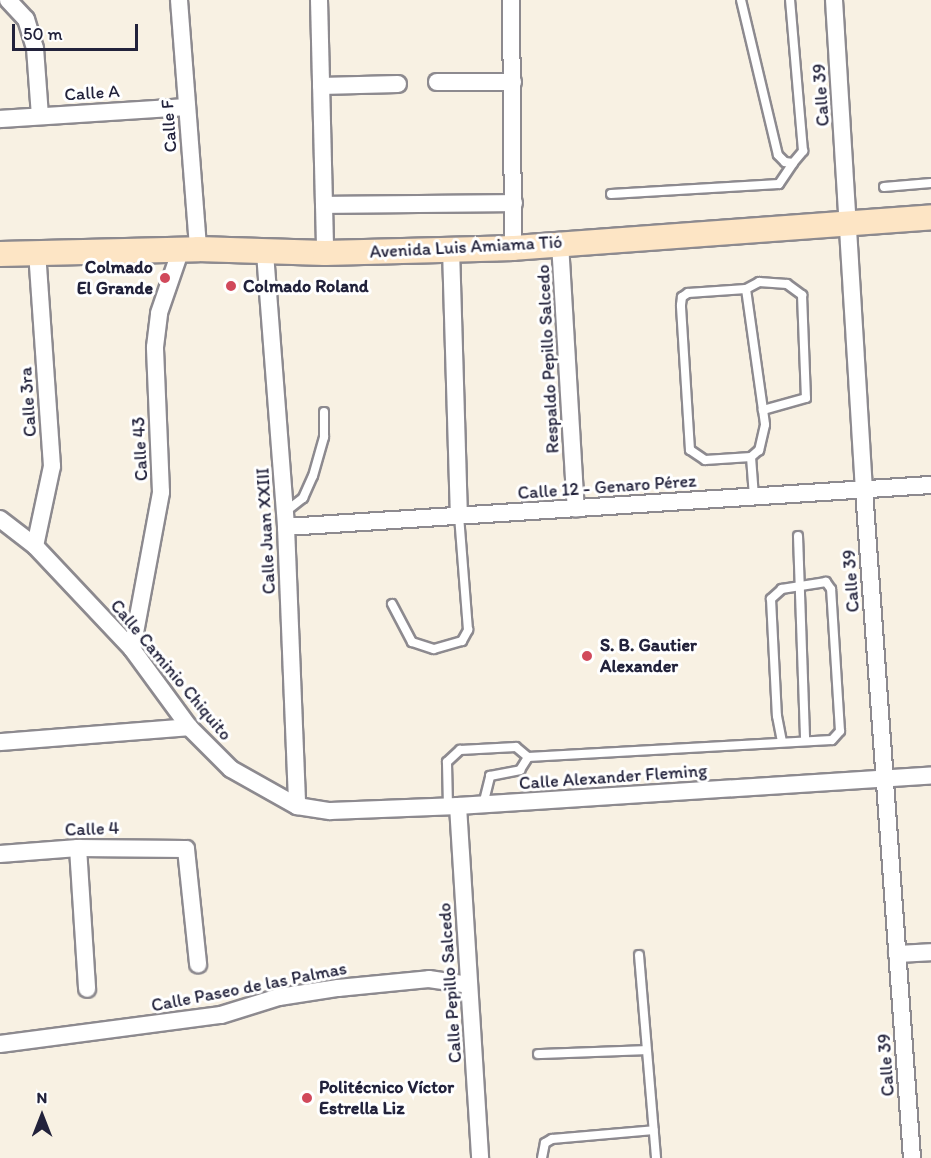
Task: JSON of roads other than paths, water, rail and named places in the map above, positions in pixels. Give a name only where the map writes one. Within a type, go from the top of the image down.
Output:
[{"type":"main road","name":"Avenida Luis Amiama Tió","points":[[0,254],[190,249],[325,253],[513,248],[931,217]]},
{"type":"street","points":[[8,0],[26,19],[35,48],[40,116]]},
{"type":"street","name":"Calle F","points":[[179,0],[187,107],[190,249]]},
{"type":"street","points":[[319,0],[325,253]]},
{"type":"street","points":[[511,0],[513,248]]},
{"type":"street","name":"Calle 39","points":[[834,0],[864,490],[912,1158]]},
{"type":"street","points":[[437,82],[513,82]]},
{"type":"street","points":[[321,86],[398,84]]},
{"type":"street","name":"Calle A","points":[[0,119],[187,107]]},
{"type":"street","points":[[324,205],[514,203]]},
{"type":"street","name":"Respaldo Pepillo Salcedo","points":[[560,243],[576,509]]},
{"type":"street","name":"Calle 43","points":[[132,649],[161,492],[154,347],[159,313],[190,249]]},
{"type":"street","points":[[451,249],[459,516]]},
{"type":"street","name":"Calle 3ra","points":[[35,546],[52,466],[37,253]]},
{"type":"street","name":"Calle Juan XXIII","points":[[265,253],[286,519],[297,806]]},
{"type":"street","name":"Calle 12 - Genaro Pérez","points":[[286,519],[459,516],[931,485]]},
{"type":"street","name":"Calle Caminio Chiquito","points":[[0,519],[35,546],[132,649],[189,727],[231,770],[297,806]]},
{"type":"street","points":[[0,742],[189,727]]},
{"type":"street","name":"Calle Alexander Fleming","points":[[297,806],[330,811],[453,807],[931,775]]},
{"type":"street","name":"Calle Pepillo Salcedo","points":[[453,807],[469,985],[480,1158]]},
{"type":"street","points":[[78,848],[87,989]]},
{"type":"street","name":"Calle 4","points":[[0,854],[78,848],[186,849],[198,964]]},
{"type":"street","points":[[897,954],[931,952]]},
{"type":"street","name":"Calle Paseo de las Palmas","points":[[0,1044],[221,1016],[279,997],[338,988],[429,979],[469,985]]},
{"type":"lane","points":[[741,0],[778,155],[785,162],[793,163]]},
{"type":"lane","points":[[611,194],[779,184],[803,151],[790,0]]},
{"type":"lane","points":[[884,187],[931,183]]},
{"type":"lane","points":[[751,457],[705,460],[690,450],[682,297],[688,293],[746,289],[759,282],[787,284],[802,295],[806,398],[764,411]]},
{"type":"lane","points":[[746,289],[764,411],[762,441],[751,457],[754,497]]},
{"type":"lane","points":[[286,519],[303,498],[313,476],[324,437],[324,412]]},
{"type":"lane","points":[[392,604],[412,642],[434,649],[462,640],[468,630],[459,516]]},
{"type":"lane","points":[[798,536],[805,741]]},
{"type":"lane","points":[[453,807],[447,762],[460,750],[516,747],[528,757],[832,740],[840,731],[831,589],[826,582],[799,583],[782,589],[771,600],[777,716],[782,742]]},
{"type":"lane","points":[[483,805],[490,776],[520,770],[528,757]]},
{"type":"lane","points":[[639,955],[645,1050],[656,1158]]},
{"type":"lane","points":[[538,1054],[645,1050]]},
{"type":"lane","points":[[542,1158],[545,1143],[552,1139],[654,1130]]},
{"type":"place","name":"Colmado El Grande","points":[[165,278]]},
{"type":"place","name":"Colmado Roland","points":[[231,286]]},
{"type":"place","name":"S. B. Gautier Alexander","points":[[587,656]]},
{"type":"place","name":"Politécnico Víctor Estrella Liz","points":[[307,1098]]}]
